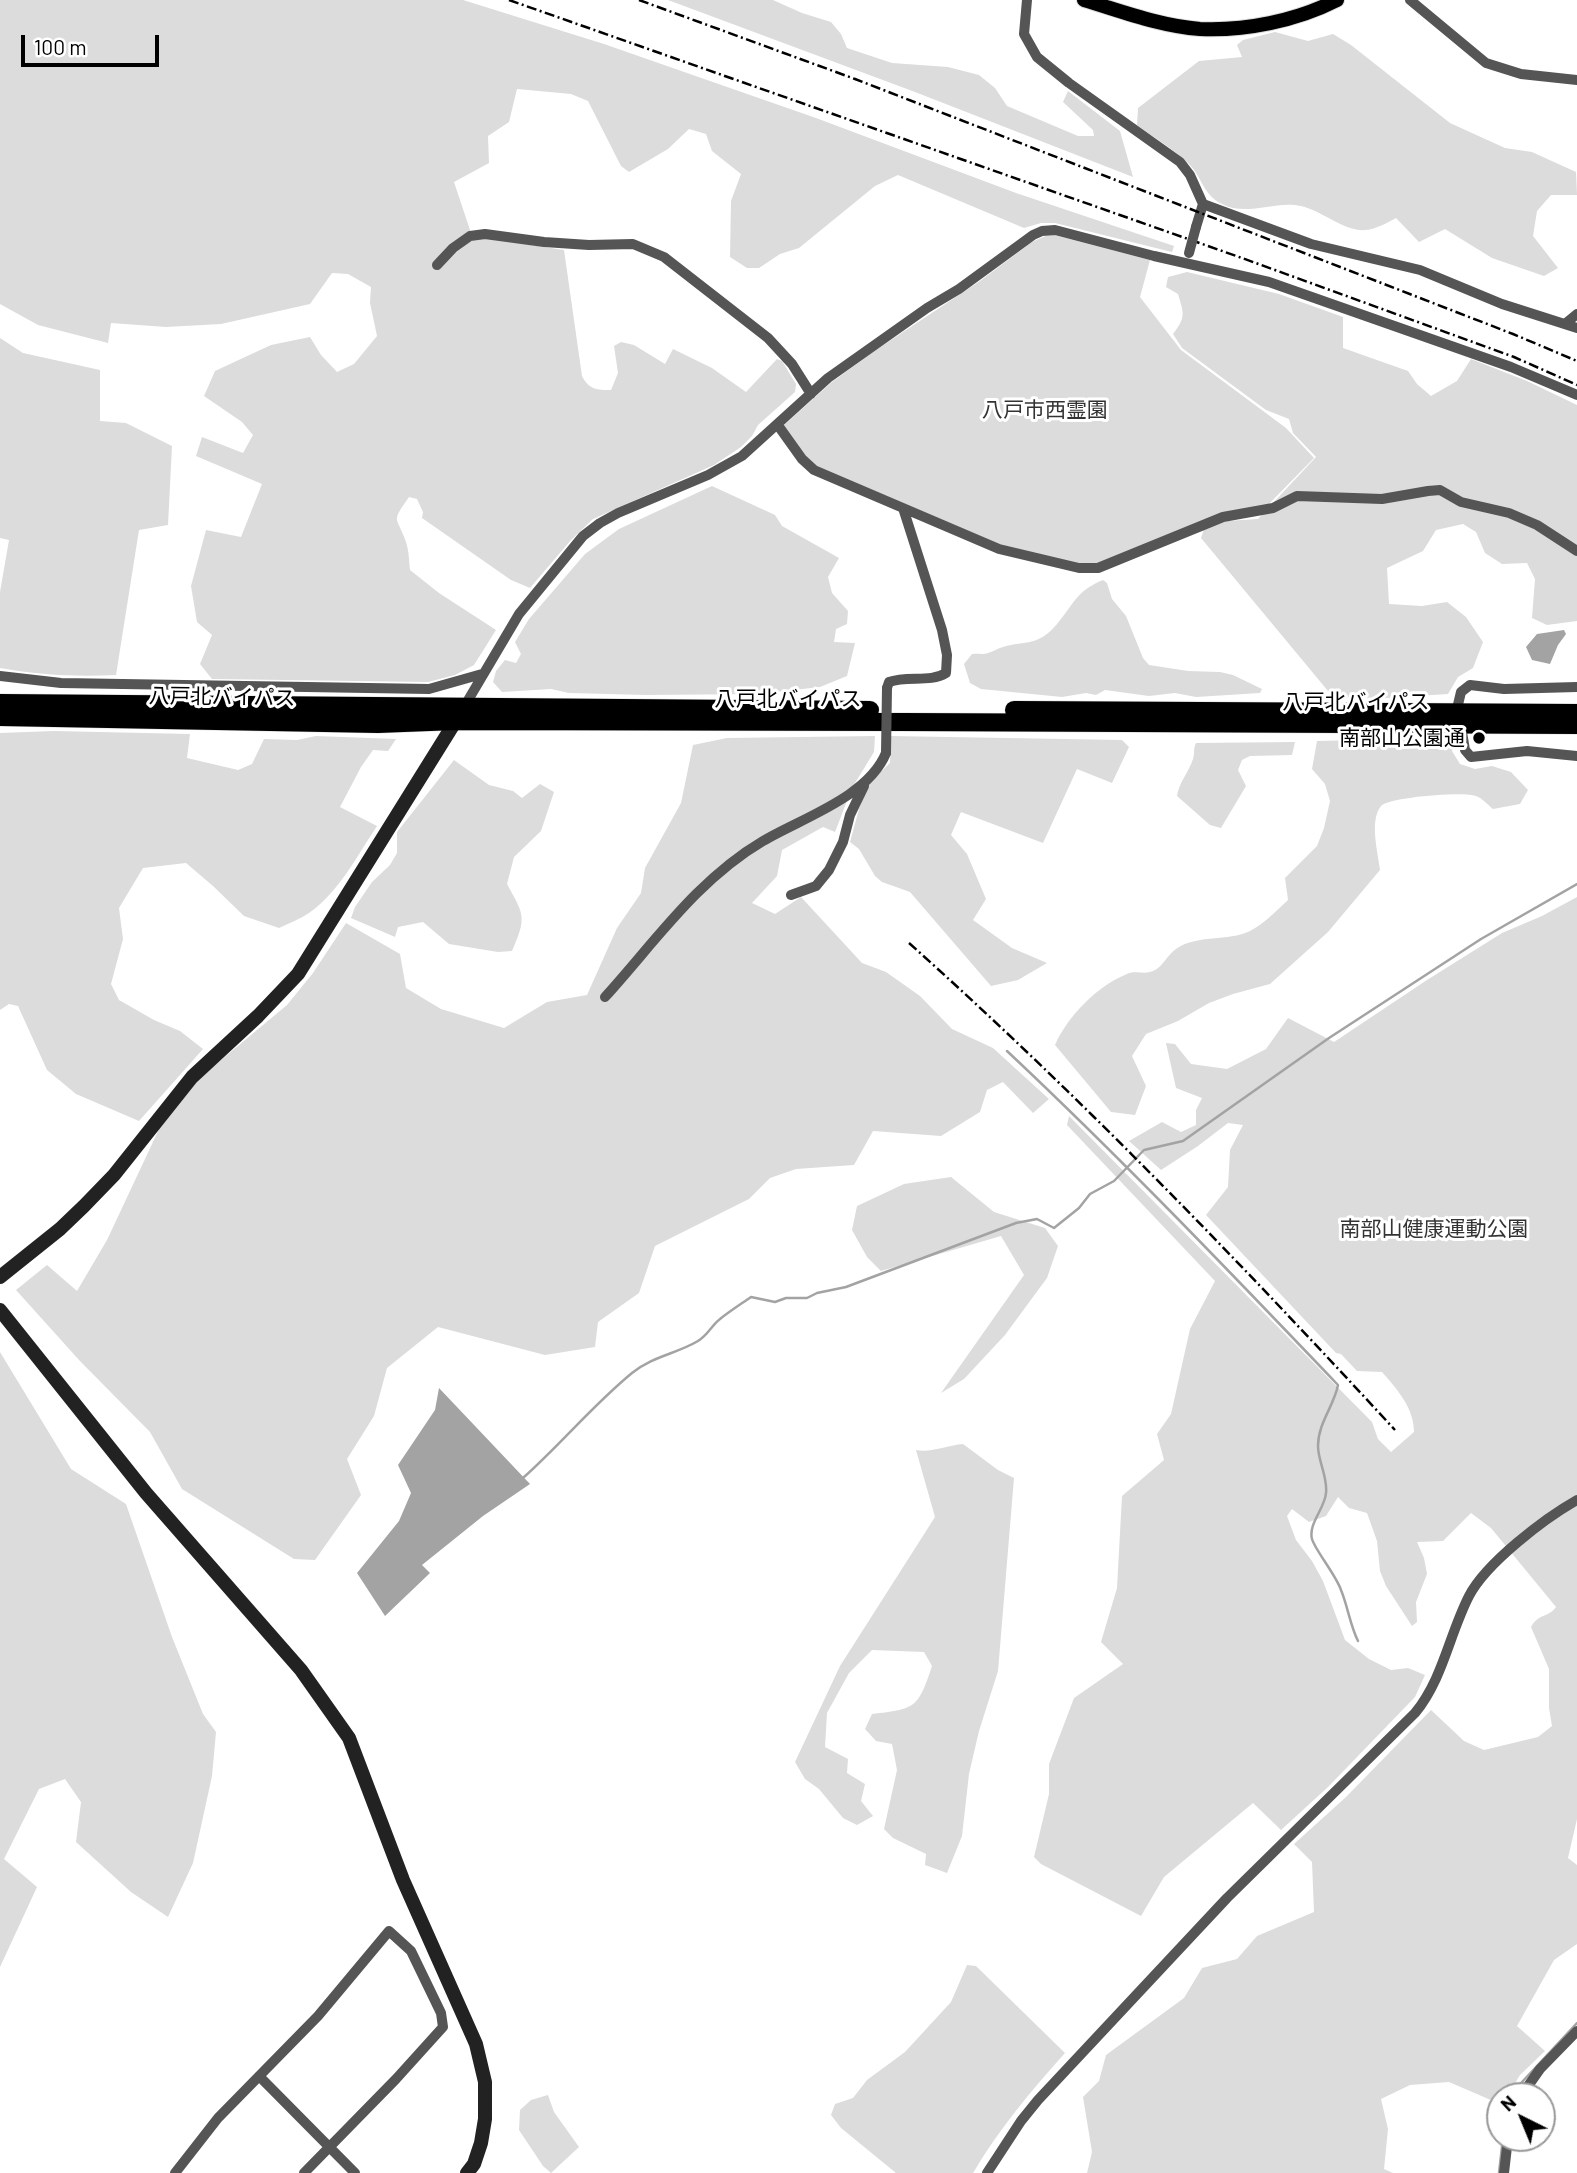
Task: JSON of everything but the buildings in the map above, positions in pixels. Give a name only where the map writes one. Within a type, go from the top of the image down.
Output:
[{"type":"highway","name":"八戸北バイパス","points":[[0,703],[460,714],[1458,719],[1577,725]]},
{"type":"highway","name":"八戸北バイパス","points":[[1458,719],[1577,713]]},
{"type":"highway","name":"八戸北バイパス","points":[[0,717],[378,724],[460,714]]},
{"type":"main road","points":[[1084,0],[1145,19],[1199,29],[1247,27],[1291,18],[1337,0]]},
{"type":"street","points":[[1027,0],[1024,34],[1037,57],[1180,162],[1190,175],[1203,204],[1187,258]]},
{"type":"street","points":[[1410,0],[1486,63],[1498,69],[1577,80]]},
{"type":"street","points":[[1203,204],[1311,244],[1420,271],[1502,304],[1577,328]]},
{"type":"street","points":[[0,1277],[84,1206],[114,1175],[192,1077],[299,974],[519,614],[583,536],[618,513],[726,467],[742,456],[828,378],[1042,231],[1055,230],[1187,258],[1269,282],[1511,367],[1577,395]]},
{"type":"street","points":[[438,265],[453,248],[470,236],[485,234],[544,242],[633,244],[664,257],[768,338],[792,364],[811,394]]},
{"type":"street","points":[[1566,323],[1577,314]]},
{"type":"street","points":[[777,424],[802,459],[814,470],[999,549],[1091,569],[1223,517],[1273,508],[1297,496],[1382,499],[1440,490],[1461,502],[1509,513],[1537,525],[1577,551]]},
{"type":"street","points":[[605,997],[687,902],[720,871],[763,841],[858,788],[877,770],[886,753],[889,682],[896,679],[940,677],[946,673],[948,665],[942,630],[903,508]]},
{"type":"street","points":[[0,676],[61,683],[429,689],[482,674]]},
{"type":"street","points":[[1577,687],[1504,689],[1470,685],[1461,692],[1458,719],[1465,750],[1471,757],[1527,751],[1577,757]]},
{"type":"street","points":[[791,895],[816,886],[829,870],[843,842],[850,815],[868,779]]},
{"type":"street","points":[[0,1310],[146,1493],[301,1670],[349,1738],[402,1880],[476,2044],[485,2082],[485,2119],[474,2164],[467,2173]]},
{"type":"street","points":[[986,2173],[1038,2100],[1153,1975],[1227,1898],[1415,1713],[1436,1680],[1469,1594],[1486,1573],[1544,1521],[1577,1500]]},
{"type":"street","points":[[175,2173],[218,2118],[318,2016],[389,1931],[411,1951],[441,2013],[443,2027],[397,2079],[304,2173]]},
{"type":"street","points":[[1531,2082],[1577,2031]]},
{"type":"street","points":[[258,2076],[355,2173]]},
{"type":"street","points":[[1504,2173],[1506,2152]]},
{"type":"green space","points":[[0,0],[463,0],[604,44],[816,118],[1016,193],[1174,246],[1172,252],[1055,223],[1041,223],[1024,228],[898,175],[875,186],[799,248],[780,254],[759,268],[747,268],[730,257],[731,201],[741,174],[712,151],[706,134],[689,129],[668,149],[629,172],[621,166],[588,101],[571,94],[517,89],[509,122],[488,136],[489,163],[454,182],[472,236],[564,250],[582,376],[588,384],[598,389],[611,390],[618,373],[614,346],[621,342],[634,345],[665,364],[673,349],[712,368],[746,392],[777,359],[782,361],[796,384],[795,392],[758,425],[741,447],[714,465],[593,519],[530,588],[511,580],[422,518],[423,512],[417,499],[409,497],[397,520],[407,545],[410,570],[439,593],[496,630],[474,665],[455,675],[428,682],[212,679],[200,664],[212,635],[197,622],[191,586],[206,530],[241,537],[262,484],[196,456],[202,437],[243,453],[253,435],[242,422],[204,396],[215,371],[271,345],[310,337],[321,355],[337,372],[354,364],[377,336],[370,303],[371,287],[348,274],[332,273],[310,304],[221,324],[166,327],[111,323],[108,343],[38,325],[0,304]]},
{"type":"green space","points":[[668,0],[773,0],[831,22],[841,34],[847,48],[892,63],[948,67],[979,75],[995,88],[1007,106],[1078,136],[1094,136],[1093,130],[1063,102],[1068,91],[1120,131],[1133,177],[915,92]]},
{"type":"green space","points":[[1275,32],[1308,41],[1333,34],[1351,45],[1450,123],[1505,148],[1532,152],[1576,172],[1577,195],[1551,195],[1537,211],[1533,236],[1558,268],[1544,276],[1492,258],[1445,229],[1419,242],[1396,218],[1374,228],[1358,230],[1301,206],[1232,208],[1211,196],[1189,164],[1137,125],[1138,108],[1199,61],[1242,57],[1237,45],[1243,40]]},
{"type":"green space","name":"八戸市西霊園","points":[[1050,234],[1150,260],[1140,297],[1181,350],[1286,428],[1314,458],[1266,507],[1093,567],[1002,547],[812,466],[783,426],[832,382],[876,350],[980,281],[1032,242]]},
{"type":"green space","points":[[1187,272],[1279,294],[1343,317],[1343,348],[1408,371],[1417,384],[1431,396],[1457,381],[1471,359],[1527,381],[1577,405],[1577,621],[1547,625],[1532,618],[1535,579],[1527,563],[1502,564],[1485,553],[1476,532],[1463,524],[1436,530],[1423,551],[1387,568],[1389,604],[1422,606],[1447,602],[1466,617],[1483,642],[1473,668],[1458,677],[1448,694],[1386,698],[1333,697],[1201,538],[1204,529],[1227,521],[1258,519],[1316,457],[1293,433],[1289,419],[1266,410],[1182,348],[1173,334],[1182,319],[1182,306],[1178,294],[1166,287],[1168,277]]},
{"type":"green space","points":[[0,338],[23,353],[100,370],[100,421],[126,423],[172,446],[168,525],[139,530],[116,675],[58,675],[0,668],[0,592],[9,540],[0,538]]},
{"type":"green space","points":[[712,486],[775,515],[782,526],[839,558],[828,577],[832,593],[848,611],[847,624],[836,629],[834,642],[855,643],[847,676],[820,687],[757,694],[646,695],[569,693],[551,689],[502,692],[493,682],[496,671],[505,660],[516,663],[521,654],[515,642],[529,619],[585,554],[619,529]]},
{"type":"green space","points":[[1103,580],[1107,583],[1112,599],[1126,616],[1143,658],[1149,665],[1233,675],[1262,689],[1260,693],[1196,697],[1175,693],[1149,696],[1105,690],[1096,695],[1086,693],[1062,697],[981,689],[970,683],[964,664],[972,654],[986,654],[1011,645],[1038,640],[1057,624],[1081,593]]},
{"type":"green space","points":[[54,731],[190,734],[187,758],[238,770],[252,764],[264,739],[297,740],[316,736],[396,739],[388,751],[373,750],[340,807],[377,826],[329,895],[302,917],[279,928],[244,916],[186,863],[143,868],[119,908],[123,939],[111,984],[119,1000],[180,1031],[203,1049],[139,1121],[76,1094],[47,1070],[18,1006],[9,1004],[0,1010],[0,733]]},
{"type":"green space","points":[[875,736],[874,752],[852,788],[835,832],[823,827],[782,850],[777,876],[752,903],[775,914],[801,897],[862,963],[886,972],[920,996],[952,1029],[993,1048],[1049,1099],[1033,1113],[1003,1082],[987,1090],[980,1112],[941,1136],[873,1131],[854,1165],[796,1169],[770,1178],[749,1199],[655,1246],[639,1293],[598,1322],[595,1347],[545,1355],[438,1327],[387,1368],[374,1416],[347,1459],[361,1495],[315,1560],[294,1559],[182,1489],[150,1432],[79,1360],[16,1290],[47,1265],[77,1291],[107,1240],[160,1127],[197,1080],[287,1005],[313,973],[346,923],[400,954],[406,988],[441,1009],[504,1028],[547,1002],[587,995],[617,928],[641,893],[645,868],[681,803],[693,745],[727,738]]},
{"type":"green space","points":[[891,736],[1122,740],[1129,747],[1112,783],[1077,769],[1043,843],[961,812],[951,835],[967,854],[986,899],[973,920],[1012,948],[1047,963],[1018,980],[991,986],[910,892],[882,882],[875,876],[859,849],[850,842],[870,782],[890,763]]},
{"type":"green space","points":[[1441,738],[1455,743],[1452,751],[1460,764],[1475,769],[1492,766],[1511,772],[1528,790],[1520,804],[1493,809],[1476,796],[1458,794],[1398,800],[1381,806],[1377,812],[1375,828],[1380,870],[1328,932],[1270,984],[1209,1003],[1178,1021],[1146,1034],[1132,1056],[1146,1086],[1135,1115],[1111,1112],[1055,1045],[1076,1013],[1094,994],[1116,979],[1130,973],[1153,971],[1184,944],[1250,931],[1288,900],[1285,878],[1317,846],[1330,801],[1325,784],[1312,769],[1317,741]]},
{"type":"green space","points":[[1295,742],[1292,755],[1250,756],[1242,760],[1238,770],[1246,786],[1221,828],[1210,825],[1177,796],[1193,759],[1196,743]]},
{"type":"green space","points":[[454,760],[489,785],[513,791],[522,798],[540,784],[554,792],[541,831],[514,857],[507,884],[522,916],[520,931],[512,951],[498,952],[449,944],[423,922],[398,927],[395,937],[351,918],[372,882],[390,865],[397,853],[397,832]]},
{"type":"green space","name":"南部山健康運動公園","points":[[1577,897],[1577,1819],[1568,1858],[1577,1865],[1577,1944],[1554,1960],[1517,2026],[1545,2051],[1516,2082],[1486,2082],[1486,2098],[1449,2082],[1410,2085],[1381,2099],[1388,2129],[1384,2169],[1393,2173],[1087,2173],[1092,2152],[1083,2097],[1099,2081],[1106,2055],[1184,1998],[1202,1968],[1237,1959],[1257,1936],[1314,1912],[1312,1862],[1294,1844],[1346,1797],[1431,1710],[1464,1741],[1484,1750],[1538,1737],[1552,1726],[1549,1669],[1531,1627],[1556,1607],[1491,1528],[1471,1513],[1443,1541],[1417,1542],[1427,1574],[1416,1602],[1417,1622],[1412,1626],[1386,1586],[1380,1571],[1377,1541],[1367,1513],[1349,1508],[1338,1497],[1326,1516],[1309,1522],[1292,1509],[1287,1516],[1296,1540],[1323,1581],[1345,1640],[1369,1659],[1391,1670],[1408,1668],[1425,1675],[1415,1697],[1328,1787],[1281,1830],[1253,1803],[1164,1877],[1141,1916],[1041,1864],[1034,1857],[1049,1794],[1049,1764],[1074,1698],[1123,1664],[1101,1642],[1117,1588],[1122,1496],[1164,1460],[1157,1434],[1171,1414],[1190,1329],[1215,1281],[1067,1125],[1069,1116],[1372,1422],[1378,1439],[1391,1452],[1414,1432],[1404,1399],[1382,1372],[1357,1371],[1341,1354],[1336,1353],[1206,1215],[1228,1187],[1230,1150],[1243,1125],[1228,1123],[1161,1170],[1129,1141],[1162,1122],[1181,1132],[1196,1125],[1196,1110],[1202,1098],[1176,1088],[1166,1043],[1175,1044],[1191,1064],[1227,1069],[1266,1049],[1288,1018],[1334,1042],[1502,933]]},
{"type":"green space","points":[[951,1177],[994,1212],[1045,1228],[1058,1246],[1047,1278],[1005,1335],[964,1379],[941,1393],[1024,1275],[1001,1236],[881,1271],[867,1257],[852,1230],[857,1206],[904,1184]]},
{"type":"green space","points":[[0,1352],[71,1469],[126,1504],[172,1637],[203,1714],[216,1732],[212,1776],[193,1863],[168,1917],[131,1892],[76,1842],[81,1802],[65,1779],[39,1789],[4,1859],[37,1887],[0,1967]]},
{"type":"green space","points":[[963,1444],[998,1470],[1014,1478],[998,1671],[969,1774],[962,1836],[947,1873],[925,1865],[926,1854],[893,1838],[884,1829],[897,1770],[892,1744],[876,1741],[865,1729],[872,1714],[907,1708],[918,1698],[932,1666],[924,1652],[872,1650],[849,1673],[827,1713],[825,1747],[848,1759],[847,1773],[865,1784],[861,1801],[873,1816],[857,1825],[843,1818],[819,1789],[805,1779],[795,1762],[840,1666],[935,1517],[916,1450]]},
{"type":"green space","points":[[967,1965],[976,1966],[1065,2053],[1016,2111],[973,2173],[896,2173],[841,2128],[831,2115],[835,2104],[853,2098],[867,2080],[905,2052],[951,2002]]},
{"type":"green space","points":[[548,2095],[554,2112],[579,2147],[551,2173],[543,2166],[519,2130],[520,2110],[531,2100]]},
{"type":"shaded area","points":[[1564,630],[1566,634],[1550,664],[1532,660],[1526,647],[1537,634]]},
{"type":"shaded area","points":[[439,1388],[530,1484],[483,1516],[422,1565],[430,1573],[385,1616],[357,1573],[399,1521],[411,1493],[398,1465],[435,1410]]},
{"type":"waterway","points":[[524,1477],[632,1373],[698,1341],[720,1319],[751,1297],[775,1302],[786,1298],[807,1298],[846,1287],[1016,1223],[1037,1219],[1054,1228],[1079,1208],[1090,1194],[1114,1181],[1144,1150],[1183,1141],[1329,1038],[1481,939],[1577,884]]},
{"type":"waterway","points":[[1007,1051],[1133,1174],[1338,1385],[1319,1438],[1318,1452],[1326,1481],[1326,1493],[1311,1533],[1314,1544],[1338,1584],[1358,1641]]},
{"type":"waterway","points":[[1522,2082],[1577,2023]]},
{"type":"waterway","points":[[1499,2173],[1501,2152]]},
{"type":"railway","points":[[509,0],[1242,258],[1514,357],[1577,385]]},
{"type":"railway","points":[[639,0],[855,79],[1577,361]]},
{"type":"railway","points":[[909,943],[1035,1060],[1158,1181],[1395,1430]]},
{"type":"place","name":"南部山公園通","points":[[1479,738]]}]
